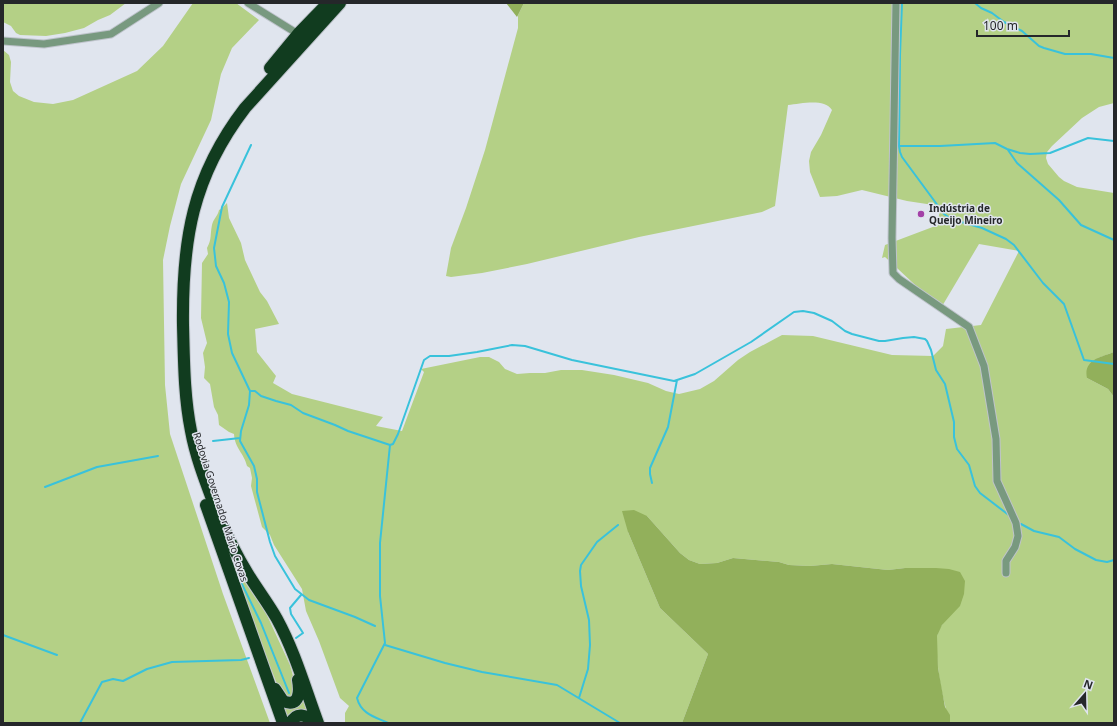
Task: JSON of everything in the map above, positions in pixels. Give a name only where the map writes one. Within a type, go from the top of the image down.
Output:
[{"type":"highway","name":"Rodovia Governador Mário Covas","points":[[283,723],[194,472],[184,436],[177,390],[175,355],[175,279],[186,213],[207,156],[231,116],[298,34],[328,3]]},
{"type":"highway","name":"Rodovia Governador Mário Covas","points":[[318,723],[285,634],[236,554],[219,516],[195,449],[191,432],[185,387],[183,300],[185,252],[192,214],[204,179],[227,133],[245,108],[340,3]]},
{"type":"highway","points":[[256,646],[280,699],[286,702],[293,702],[298,697],[299,684],[285,634]]},
{"type":"highway","points":[[291,723],[295,718],[301,715],[307,717],[312,723]]},
{"type":"street","points":[[3,41],[44,44],[111,34],[159,3]]},
{"type":"street","points":[[248,3],[298,34]]},
{"type":"street","points":[[896,3],[892,238],[893,273],[899,279],[969,327],[982,359],[996,439],[997,481],[1016,523],[1018,536],[1015,547],[1006,561],[1006,573]]},
{"type":"green space","points":[[3,3],[126,3],[110,15],[84,28],[46,36],[20,35],[16,33],[11,26],[3,22]]},
{"type":"green space","points":[[193,3],[236,3],[259,20],[232,48],[221,74],[211,120],[181,184],[170,226],[163,260],[165,385],[170,434],[223,594],[270,723],[3,723],[3,50],[9,55],[11,62],[10,82],[13,91],[19,96],[34,102],[53,104],[73,100],[137,71],[163,46]]},
{"type":"green space","points":[[506,3],[524,3],[517,17]]},
{"type":"green space","points":[[524,3],[1114,3],[1114,103],[1099,107],[1082,118],[1052,146],[1047,152],[1046,158],[1048,164],[1064,181],[1077,187],[1114,193],[1114,352],[1098,358],[1087,378],[1108,389],[1114,397],[1114,723],[950,723],[941,689],[937,652],[937,636],[941,626],[948,617],[905,568],[888,570],[832,564],[810,566],[789,565],[779,562],[733,558],[717,563],[700,564],[689,560],[680,553],[647,516],[628,532],[660,608],[708,654],[682,723],[345,723],[345,713],[349,706],[340,698],[306,611],[302,589],[274,545],[270,535],[262,527],[251,486],[252,478],[250,468],[247,466],[238,447],[234,434],[219,425],[210,384],[204,378],[205,367],[203,353],[207,343],[201,318],[202,263],[208,254],[207,248],[209,245],[213,223],[219,210],[227,203],[229,218],[241,243],[245,260],[260,292],[267,301],[279,324],[255,329],[257,352],[276,376],[273,383],[292,394],[383,417],[376,426],[402,431],[424,372],[421,369],[480,357],[489,357],[499,362],[505,369],[517,374],[545,373],[561,370],[582,370],[614,375],[648,383],[666,391],[679,394],[700,389],[714,381],[738,360],[782,335],[813,336],[892,355],[933,356],[943,346],[946,329],[981,325],[1019,251],[979,244],[941,308],[885,257],[882,258],[885,245],[938,225],[940,206],[907,201],[862,190],[837,196],[820,197],[810,172],[809,161],[811,152],[821,135],[832,110],[824,104],[812,103],[788,105],[775,206],[762,212],[639,237],[527,264],[482,273],[451,277],[446,276],[451,248],[485,150],[518,28],[518,15]]},
{"type":"green space","points":[[1114,352],[1114,397],[1108,389],[1087,378],[1086,372],[1090,363],[1094,360]]},
{"type":"green space","points":[[634,510],[647,516],[680,553],[689,560],[700,564],[717,563],[733,558],[779,562],[789,565],[810,566],[832,564],[888,570],[905,568],[936,568],[960,572],[965,581],[964,594],[960,606],[942,625],[937,636],[938,668],[945,707],[950,715],[950,723],[682,723],[708,654],[660,608],[628,532],[622,511]]},
{"type":"green space","points":[[229,553],[240,575],[266,613],[290,665],[295,683],[295,691],[292,696],[287,697],[279,689],[247,609]]},
{"type":"green space","points":[[304,697],[310,713],[303,710],[296,710],[290,714],[286,720],[281,705],[288,708],[298,706]]},
{"type":"waterway","points":[[902,3],[899,146],[902,157],[944,214],[951,219],[982,228],[1006,239],[1014,245],[1043,283],[1064,304],[1084,360],[1114,364]]},
{"type":"waterway","points":[[975,3],[1004,22],[1022,31],[1039,46],[1044,48],[1065,54],[1091,54],[1114,58]]},
{"type":"waterway","points":[[899,146],[940,146],[995,143],[1007,149],[1030,154],[1050,153],[1088,138],[1114,141]]},
{"type":"waterway","points":[[251,145],[222,207],[214,248],[216,266],[224,283],[229,302],[228,334],[232,353],[250,391],[249,405],[241,431],[240,441],[254,466],[257,479],[257,492],[275,556],[295,589],[309,600],[375,626]]},
{"type":"waterway","points":[[1008,150],[1017,163],[1059,200],[1081,225],[1114,240]]},
{"type":"waterway","points":[[388,723],[365,711],[357,698],[385,643],[380,596],[380,543],[390,445],[393,444],[398,434],[424,360],[430,356],[449,356],[512,345],[525,346],[572,360],[674,381],[695,374],[751,342],[794,312],[803,311],[814,313],[832,321],[845,331],[879,341],[914,337],[925,339],[931,350],[936,370],[945,384],[954,422],[954,437],[957,449],[969,465],[975,486],[980,493],[1010,516]]},
{"type":"waterway","points":[[652,483],[650,468],[668,427],[677,380]]},
{"type":"waterway","points":[[250,391],[255,391],[261,396],[291,405],[303,413],[348,431],[390,445]]},
{"type":"waterway","points":[[213,441],[240,438]]},
{"type":"waterway","points":[[45,487],[97,467],[158,456]]},
{"type":"waterway","points":[[1021,524],[1034,531],[1059,537],[1075,549],[1096,560],[1107,562],[1114,560]]},
{"type":"waterway","points":[[579,698],[588,669],[590,645],[589,620],[581,586],[581,565],[597,542],[618,525]]},
{"type":"waterway","points":[[236,572],[261,623],[289,693]]},
{"type":"waterway","points":[[296,638],[303,633],[291,614],[290,608],[301,595]]},
{"type":"waterway","points":[[3,635],[57,655]]},
{"type":"waterway","points":[[385,645],[445,663],[482,672],[557,685],[620,723]]},
{"type":"waterway","points":[[80,723],[102,682],[113,679],[123,681],[147,669],[172,662],[241,660],[249,658]]},
{"type":"place","name":"Indústria de Queijo Mineiro","points":[[921,214]]}]
